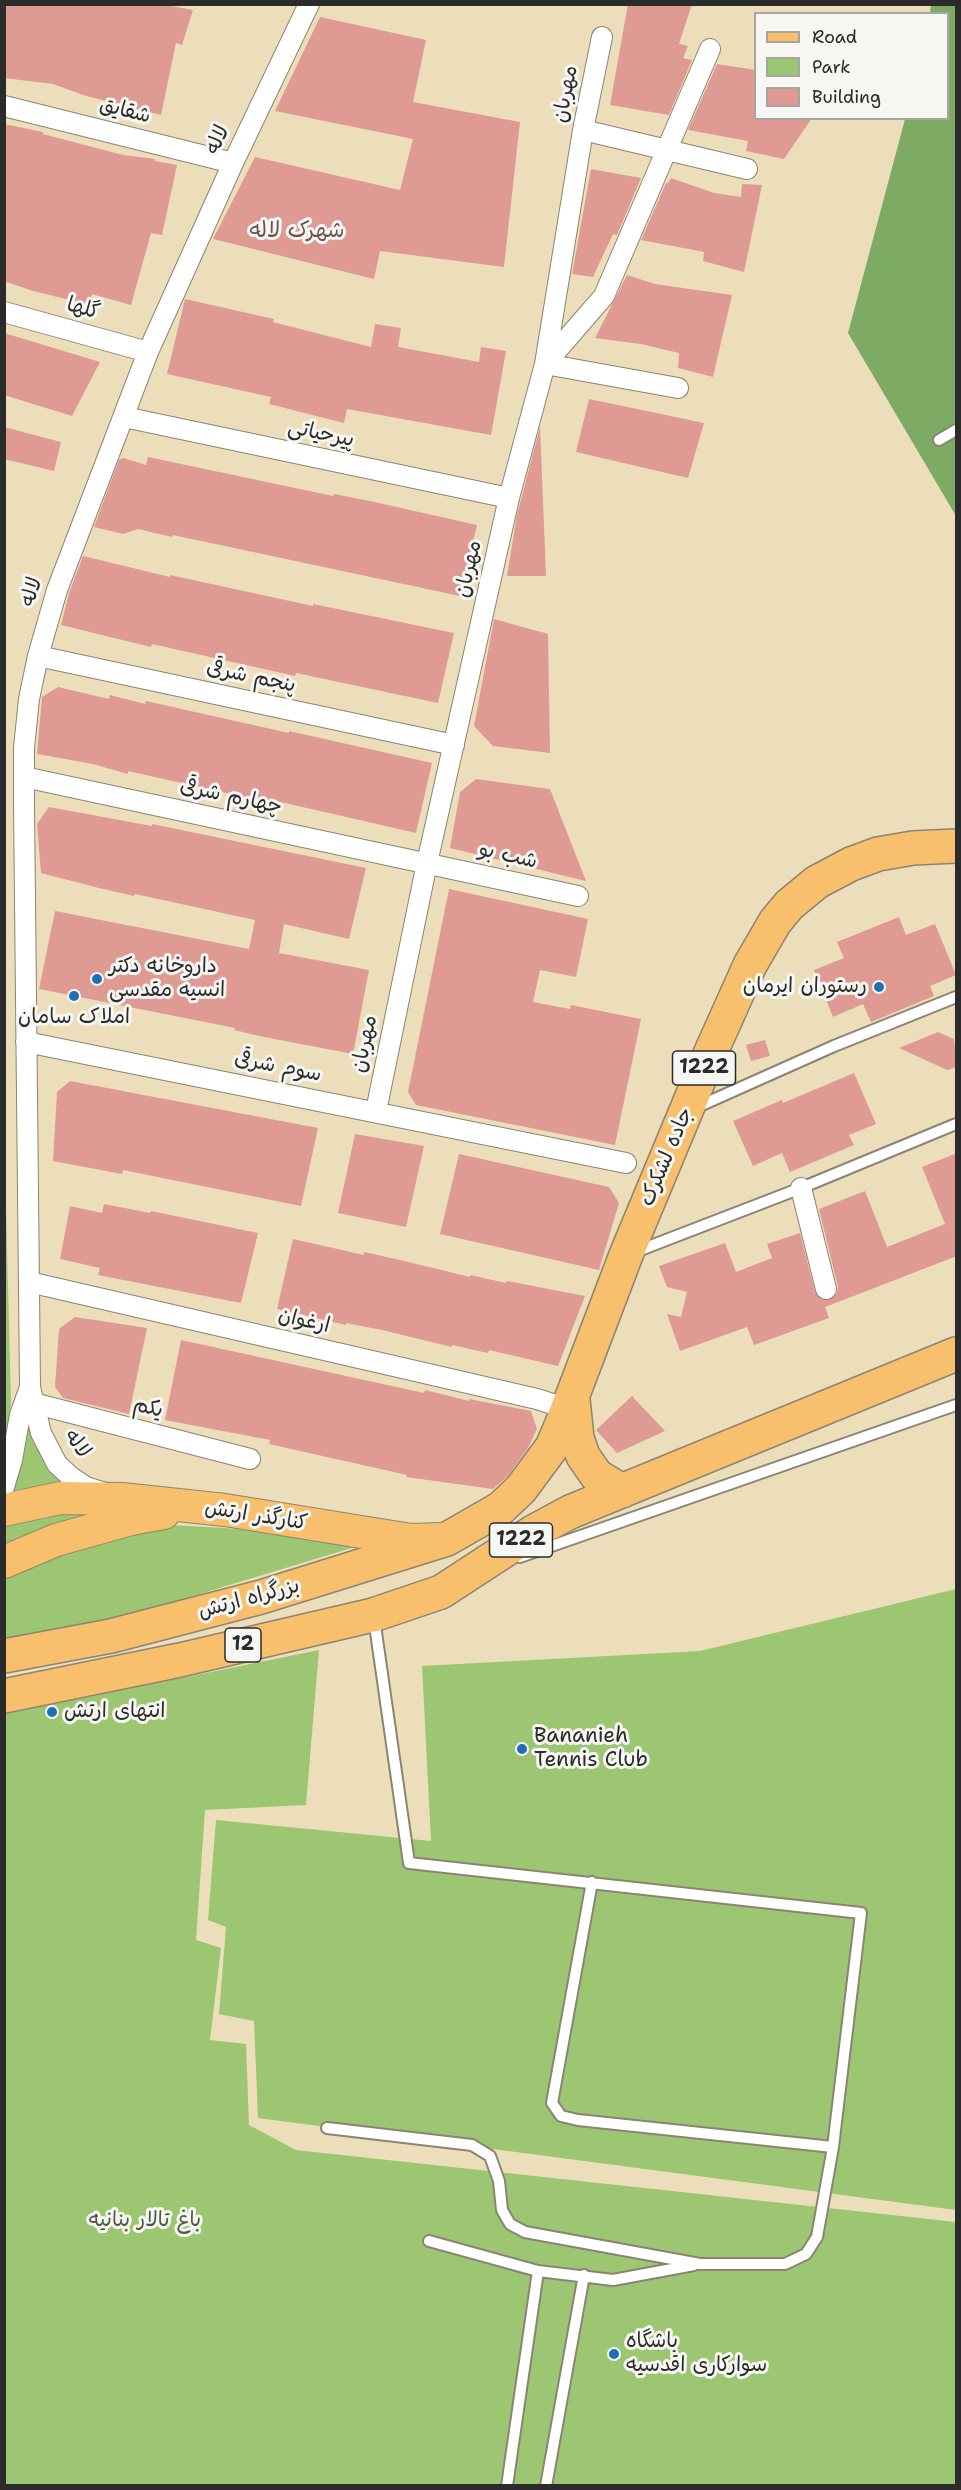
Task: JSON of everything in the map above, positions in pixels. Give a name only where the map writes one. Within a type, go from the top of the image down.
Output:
[{"type":"highway","name":"جاده لشکرک","points":[[501,1508],[521,1489],[552,1447],[626,1255],[686,1112],[750,965],[775,922],[789,905],[817,882],[851,864],[878,854],[913,848],[957,846]]},
{"type":"highway","name":"1222","points":[[570,1402],[583,1456],[597,1476],[622,1491],[957,1354]]},
{"type":"highway","name":"بزرگراه ارتش","points":[[4,1696],[180,1660],[373,1615],[441,1592],[533,1532],[570,1512],[622,1491]]},
{"type":"highway","name":"کنارگذر ارتش","points":[[447,1539],[501,1508]]},
{"type":"highway","name":"بزرگراه ارتش","points":[[4,1656],[111,1636],[261,1598],[447,1539]]},
{"type":"highway","points":[[447,1539],[474,1572]]},
{"type":"main road","name":"کنارگذر ارتش","points":[[4,1510],[60,1497],[122,1499],[200,1507],[411,1540],[447,1539]]},
{"type":"main road","points":[[4,1562],[65,1537],[132,1519],[200,1507]]},
{"type":"street","name":"لاله","points":[[122,1499],[86,1487],[57,1464],[41,1433],[32,1395],[26,1042],[25,724],[38,656],[68,558],[148,352],[233,163],[309,4]]},
{"type":"street","name":"مهربان","points":[[376,1111],[509,498],[545,364],[583,130],[602,37]]},
{"type":"street","points":[[545,364],[604,296],[710,49]]},
{"type":"street","name":"شقایق","points":[[4,106],[233,163]]},
{"type":"street","points":[[583,130],[747,169]]},
{"type":"street","name":"گلها","points":[[4,312],[148,352]]},
{"type":"street","points":[[545,364],[678,388]]},
{"type":"street","name":"پیرحیاتی","points":[[124,417],[509,498]]},
{"type":"street","name":"پنجم شرقی","points":[[38,656],[454,745]]},
{"type":"street","name":"چهارم شرقی","points":[[24,777],[428,863]]},
{"type":"street","name":"شب بو","points":[[428,863],[578,896]]},
{"type":"street","name":"سوم شرقی","points":[[26,1042],[626,1163]]},
{"type":"street","points":[[801,1188],[826,1289]]},
{"type":"street","name":"ارغوان","points":[[29,1282],[537,1399],[570,1402]]},
{"type":"street","name":"لاله","points":[[4,1487],[12,1460],[20,1415],[32,1395]]},
{"type":"street","name":"یکم","points":[[32,1395],[250,1458]]},
{"type":"lane","points":[[939,440],[957,429]]},
{"type":"lane","points":[[686,1112],[834,1046],[957,997]]},
{"type":"lane","points":[[626,1255],[801,1188],[957,1124]]},
{"type":"lane","points":[[474,1572],[957,1405]]},
{"type":"lane","points":[[327,2128],[472,2145],[490,2156],[499,2181],[502,2210],[510,2224],[525,2232],[700,2264],[785,2264],[806,2254],[817,2237],[833,2148],[861,1913],[409,1863],[373,1615]]},
{"type":"lane","points":[[592,1882],[552,2103],[561,2116],[578,2120],[833,2148]]},
{"type":"lane","points":[[429,2241],[538,2271],[613,2280],[700,2264]]},
{"type":"lane","points":[[507,2486],[538,2271]]},
{"type":"lane","points":[[546,2486],[584,2275]]},
{"type":"green space","points":[[931,5],[956,5],[956,516],[848,333],[905,120],[949,120],[949,12],[930,12]]},
{"type":"green space","points":[[4,1171],[11,1403],[5,1457]]},
{"type":"green space","points":[[29,1410],[70,1487],[9,1499],[21,1468]]},
{"type":"green space","points":[[140,1507],[5,1547],[5,1525],[15,1519],[53,1509]]},
{"type":"green space","points":[[169,1525],[225,1528],[368,1543],[114,1620],[5,1639],[5,1580],[50,1558],[124,1531]]},
{"type":"green space","points":[[956,1589],[956,2210],[258,2118],[254,2021],[219,2014],[226,1927],[208,1920],[216,1820],[431,1841],[422,1666],[700,1651]]},
{"type":"green space","name":"باغ تالار بنانیه","points":[[319,1650],[306,1805],[205,1810],[196,1940],[221,1948],[210,2040],[246,2044],[249,2125],[296,2150],[956,2222],[956,2485],[5,2486],[5,1714]]},
{"type":"building","points":[[4,4],[161,4],[193,10],[182,45],[176,43],[161,115],[83,95],[53,84],[4,78]]},
{"type":"building","points":[[628,4],[692,4],[679,44],[688,46],[683,58],[692,60],[669,115],[610,105]]},
{"type":"building","points":[[320,17],[426,40],[413,102],[520,122],[504,267],[380,251],[374,279],[213,239],[255,157],[400,190],[413,139],[275,111]]},
{"type":"building","points":[[717,64],[754,70],[754,120],[811,120],[784,159],[746,151],[748,141],[688,130]]},
{"type":"building","points":[[4,124],[43,132],[43,134],[123,155],[155,159],[155,161],[177,165],[162,235],[151,233],[131,305],[92,294],[90,305],[33,291],[4,281]]},
{"type":"building","points":[[591,169],[641,178],[617,235],[613,234],[593,277],[572,274]]},
{"type":"building","points":[[671,178],[714,193],[741,197],[742,184],[762,185],[744,272],[703,261],[704,252],[641,240],[666,183]]},
{"type":"building","points":[[627,275],[655,284],[732,295],[713,377],[678,368],[679,353],[641,344],[595,338]]},
{"type":"building","points":[[185,299],[274,319],[273,322],[371,347],[375,324],[401,328],[398,347],[479,362],[481,347],[506,351],[491,435],[347,409],[344,423],[269,404],[271,397],[167,374]]},
{"type":"building","points":[[4,333],[100,362],[72,416],[4,395]]},
{"type":"building","points":[[589,399],[704,423],[688,478],[576,452]]},
{"type":"building","points":[[4,427],[61,442],[54,471],[4,459]]},
{"type":"building","points":[[540,427],[546,576],[507,576],[517,515]]},
{"type":"building","points":[[148,457],[333,496],[334,494],[370,501],[477,525],[460,596],[173,535],[172,537],[138,529],[123,534],[94,527],[119,460],[123,458],[146,465]]},
{"type":"building","points":[[83,556],[170,577],[170,575],[454,633],[438,703],[296,673],[295,676],[152,644],[151,647],[61,625],[69,593]]},
{"type":"building","points":[[494,619],[548,634],[550,753],[493,746],[474,726]]},
{"type":"building","points":[[58,687],[109,699],[110,695],[145,704],[146,701],[432,763],[416,833],[272,800],[271,803],[128,771],[128,774],[93,764],[37,754],[42,697]]},
{"type":"building","points":[[476,779],[550,789],[586,881],[450,848],[460,792]]},
{"type":"building","points":[[49,807],[152,826],[152,824],[366,868],[349,939],[284,924],[279,953],[369,970],[353,1054],[39,989],[55,911],[249,949],[255,920],[135,894],[134,896],[41,873],[37,824]]},
{"type":"building","points":[[449,889],[588,919],[576,977],[540,970],[533,1002],[570,1009],[571,1005],[641,1019],[615,1145],[416,1105],[408,1092]]},
{"type":"building","points":[[899,917],[906,935],[935,924],[956,975],[930,986],[934,996],[871,1022],[863,1004],[833,1017],[814,970],[844,958],[837,942]]},
{"type":"building","points":[[938,1032],[954,1039],[957,1067],[947,1070],[899,1048]]},
{"type":"building","points":[[765,1040],[770,1056],[751,1061],[746,1045]]},
{"type":"building","points":[[854,1073],[876,1124],[849,1135],[854,1145],[790,1172],[782,1153],[753,1166],[733,1121]]},
{"type":"building","points":[[70,1081],[318,1128],[301,1206],[123,1170],[122,1174],[53,1161],[57,1092]]},
{"type":"building","points":[[355,1134],[424,1146],[406,1227],[338,1213]]},
{"type":"building","points":[[957,1153],[957,1256],[825,1307],[829,1318],[754,1345],[747,1327],[680,1351],[667,1314],[681,1317],[687,1292],[667,1287],[659,1266],[725,1243],[736,1272],[772,1258],[767,1244],[800,1233],[815,1292],[822,1300],[829,1300],[837,1293],[838,1287],[819,1209],[865,1191],[887,1247],[945,1224],[922,1167]]},
{"type":"building","points":[[459,1154],[609,1187],[619,1203],[599,1270],[440,1234]]},
{"type":"building","points":[[104,1204],[150,1213],[151,1211],[258,1233],[241,1303],[98,1275],[100,1268],[60,1259],[70,1206],[102,1213]]},
{"type":"building","points":[[293,1239],[364,1255],[364,1252],[470,1277],[470,1275],[506,1283],[507,1281],[585,1296],[558,1366],[489,1350],[488,1353],[452,1345],[452,1347],[277,1309]]},
{"type":"building","points":[[75,1317],[147,1328],[129,1414],[63,1398],[55,1387],[59,1329]]},
{"type":"building","points":[[181,1340],[424,1393],[425,1390],[469,1401],[469,1399],[531,1411],[537,1429],[528,1448],[507,1477],[493,1489],[406,1477],[407,1475],[269,1444],[270,1440],[165,1420]]},
{"type":"building","points":[[632,1396],[665,1431],[617,1453],[596,1430]]},
{"type":"place","name":"داروخانه دکتر انسیه مقدسی","points":[[97,979]]},
{"type":"place","name":"رستوران ايرمان","points":[[879,987]]},
{"type":"place","name":"املاک سامان","points":[[74,996]]},
{"type":"place","name":"انتهای ارتش","points":[[52,1712]]},
{"type":"place","name":"Bananieh Tennis Club","points":[[522,1749]]},
{"type":"place","name":"باشگاه سوارکاری اقدسیه","points":[[614,2354]]},
{"type":"district","name":"شهرک لاله","points":[[297,231]]}]
